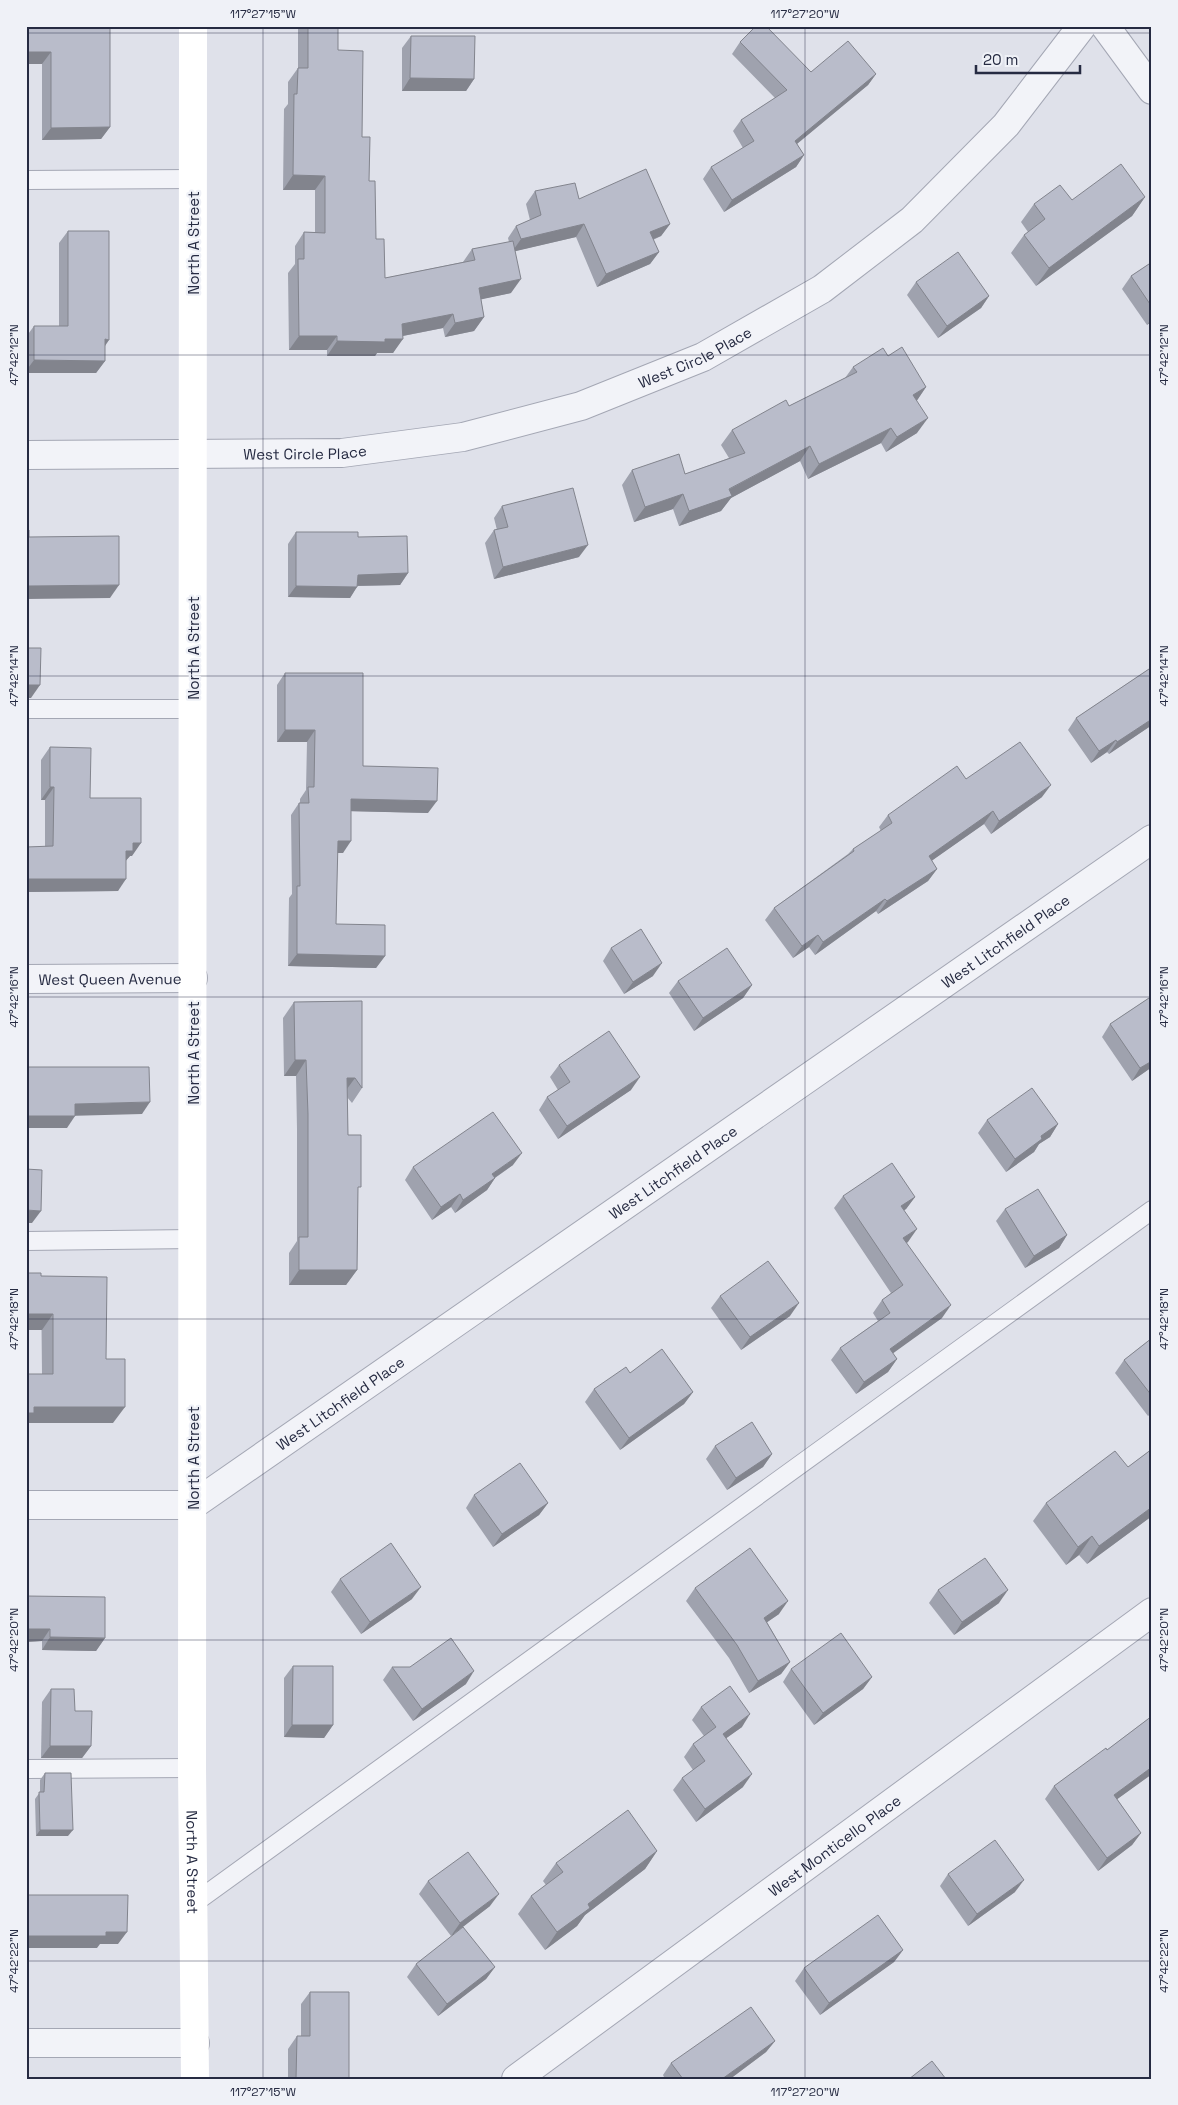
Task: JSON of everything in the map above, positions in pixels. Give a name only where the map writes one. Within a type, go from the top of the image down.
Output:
[{"type":"street","name":"North A Street","points":[[193,26],[194,1505],[192,1768],[195,2079]]},
{"type":"street","name":"West Circle Place","points":[[26,455],[342,453],[463,437],[581,406],[703,357],[822,289],[912,220],[1006,125],[1082,26]]},
{"type":"street","points":[[1105,26],[1152,90]]},
{"type":"street","name":"West Litchfield Place","points":[[194,1505],[1152,839]]},
{"type":"street","name":"West Queen Avenue","points":[[26,979],[193,978]]},
{"type":"street","points":[[26,1505],[194,1505]]},
{"type":"street","name":"West Monticello Place","points":[[516,2079],[1152,1612]]},
{"type":"street","points":[[26,2043],[195,2043]]},
{"type":"lane","points":[[26,180],[193,179]]},
{"type":"lane","points":[[26,709],[193,709]]},
{"type":"lane","points":[[194,1904],[1152,1210]]},
{"type":"lane","points":[[26,1241],[194,1239]]},
{"type":"lane","points":[[26,1769],[192,1768]]},
{"type":"building","points":[[26,26],[110,26],[110,127],[51,128],[51,52],[26,52]]},
{"type":"building","points":[[308,26],[338,26],[338,50],[363,51],[362,137],[370,137],[369,181],[375,181],[376,239],[384,239],[385,278],[475,260],[472,249],[513,241],[521,279],[479,288],[484,317],[455,323],[453,314],[402,324],[403,339],[385,339],[385,342],[337,341],[337,336],[299,336],[298,259],[304,259],[304,232],[325,233],[325,176],[293,175],[294,94],[297,94],[298,68],[308,68]]},
{"type":"building","points":[[756,26],[766,26],[811,72],[848,41],[876,74],[795,141],[804,155],[732,200],[711,167],[754,141],[741,120],[787,90],[740,42]]},
{"type":"building","points":[[411,36],[475,36],[474,79],[410,78]]},
{"type":"building","points":[[1121,164],[1145,197],[1049,268],[1024,235],[1045,219],[1034,204],[1060,185],[1072,200]]},
{"type":"building","points":[[646,169],[670,224],[650,232],[659,252],[606,274],[584,224],[521,239],[516,226],[541,215],[535,191],[575,183],[579,199]]},
{"type":"building","points":[[68,231],[109,231],[109,340],[105,339],[105,361],[34,360],[34,326],[68,326]]},
{"type":"building","points":[[958,252],[989,296],[947,326],[916,282]]},
{"type":"building","points":[[1152,262],[1152,307],[1131,276]]},
{"type":"building","points":[[902,347],[926,387],[913,395],[928,418],[897,437],[891,428],[819,464],[810,446],[729,489],[732,496],[689,511],[683,494],[645,507],[632,470],[679,454],[685,474],[745,453],[732,430],[786,400],[789,406],[857,372],[853,367],[883,348],[888,356]]},
{"type":"building","points":[[573,488],[588,545],[503,567],[494,530],[508,527],[502,506]]},
{"type":"building","points":[[26,530],[29,530],[29,537],[119,536],[119,585],[26,586]]},
{"type":"building","points":[[296,532],[358,532],[358,537],[407,536],[408,573],[358,575],[357,587],[296,586]]},
{"type":"building","points":[[26,648],[41,648],[40,685],[26,685]]},
{"type":"building","points":[[1152,667],[1152,719],[1117,742],[1116,740],[1099,751],[1076,718]]},
{"type":"building","points":[[285,673],[363,673],[363,766],[438,768],[437,801],[351,799],[351,841],[338,841],[336,924],[385,925],[385,956],[297,954],[297,886],[300,886],[299,803],[309,803],[308,787],[314,787],[315,730],[285,730]]},
{"type":"building","points":[[1020,742],[1051,785],[999,821],[993,811],[929,856],[937,869],[887,901],[885,899],[823,942],[818,935],[802,946],[774,908],[854,851],[853,849],[892,823],[888,815],[957,766],[966,779]]},
{"type":"building","points":[[50,747],[91,748],[90,798],[141,798],[141,843],[133,843],[133,851],[126,851],[126,879],[29,879],[29,887],[26,887],[26,847],[53,846],[54,787],[50,787]]},
{"type":"building","points":[[641,929],[662,963],[633,982],[611,948]]},
{"type":"building","points":[[727,948],[752,985],[703,1018],[678,981]]},
{"type":"building","points":[[1152,996],[1152,1061],[1140,1068],[1110,1024]]},
{"type":"building","points":[[362,1001],[362,1088],[355,1078],[347,1078],[348,1135],[361,1135],[361,1187],[358,1187],[357,1270],[299,1270],[299,1237],[308,1237],[308,1114],[306,1060],[295,1060],[294,1002]]},
{"type":"building","points":[[609,1031],[640,1077],[567,1126],[547,1097],[570,1082],[559,1065]]},
{"type":"building","points":[[26,1067],[149,1067],[150,1102],[75,1104],[75,1116],[26,1116]]},
{"type":"building","points":[[1032,1088],[1058,1124],[1041,1136],[1042,1139],[1015,1159],[987,1120]]},
{"type":"building","points":[[493,1112],[522,1153],[492,1174],[495,1178],[463,1200],[460,1194],[441,1207],[413,1167]]},
{"type":"building","points":[[892,1163],[915,1197],[901,1206],[917,1229],[903,1238],[951,1305],[890,1349],[897,1359],[864,1382],[840,1348],[890,1313],[882,1300],[903,1285],[843,1196]]},
{"type":"building","points":[[26,1169],[42,1170],[41,1211],[26,1210]]},
{"type":"building","points":[[1038,1189],[1067,1235],[1034,1256],[1005,1209]]},
{"type":"building","points":[[768,1261],[799,1303],[750,1337],[720,1296]]},
{"type":"building","points":[[26,1273],[41,1273],[41,1276],[107,1277],[106,1359],[125,1359],[125,1407],[34,1407],[34,1413],[26,1413],[26,1374],[53,1374],[53,1314],[26,1314]]},
{"type":"building","points":[[1152,1338],[1152,1396],[1124,1360]]},
{"type":"building","points":[[662,1349],[693,1392],[629,1438],[594,1389],[626,1367],[630,1373]]},
{"type":"building","points":[[752,1422],[772,1454],[736,1478],[715,1446]]},
{"type":"building","points":[[1152,1449],[1152,1507],[1099,1546],[1092,1536],[1078,1547],[1046,1503],[1115,1451],[1128,1467]]},
{"type":"building","points":[[520,1463],[548,1503],[502,1534],[474,1495]]},
{"type":"building","points":[[391,1543],[421,1587],[370,1622],[340,1579]]},
{"type":"building","points":[[750,1548],[788,1601],[764,1618],[790,1662],[758,1681],[737,1645],[695,1588]]},
{"type":"building","points":[[985,1558],[1008,1590],[962,1622],[938,1590]]},
{"type":"building","points":[[26,1596],[105,1597],[105,1638],[50,1637],[50,1629],[26,1629]]},
{"type":"building","points":[[841,1633],[872,1677],[823,1713],[791,1669]]},
{"type":"building","points":[[451,1638],[474,1671],[422,1709],[392,1667],[410,1667]]},
{"type":"building","points":[[293,1666],[333,1666],[333,1725],[292,1725]]},
{"type":"building","points":[[730,1686],[750,1714],[723,1734],[752,1774],[705,1809],[682,1778],[705,1761],[693,1744],[716,1727],[701,1707]]},
{"type":"building","points":[[51,1689],[74,1689],[75,1711],[92,1711],[91,1746],[50,1746]]},
{"type":"building","points":[[1152,1716],[1152,1767],[1114,1795],[1141,1833],[1107,1858],[1054,1786],[1106,1748],[1107,1750]]},
{"type":"building","points":[[45,1773],[71,1773],[73,1830],[40,1830],[39,1792],[44,1792]]},
{"type":"building","points":[[628,1810],[657,1851],[588,1904],[590,1908],[557,1932],[531,1896],[563,1872],[556,1863]]},
{"type":"building","points":[[995,1840],[1024,1880],[977,1914],[948,1874]]},
{"type":"building","points":[[468,1852],[499,1894],[460,1923],[428,1881]]},
{"type":"building","points":[[26,1895],[128,1895],[127,1932],[106,1932],[106,1936],[26,1936]]},
{"type":"building","points":[[878,1915],[903,1950],[829,2003],[804,1968]]},
{"type":"building","points":[[463,1927],[495,1967],[447,2004],[416,1964]]},
{"type":"building","points":[[310,1992],[349,1992],[349,2079],[296,2079],[297,2036],[310,2036]]},
{"type":"building","points":[[751,2007],[775,2041],[722,2079],[683,2079],[671,2063]]},
{"type":"building","points":[[932,2061],[946,2079],[909,2079]]}]
